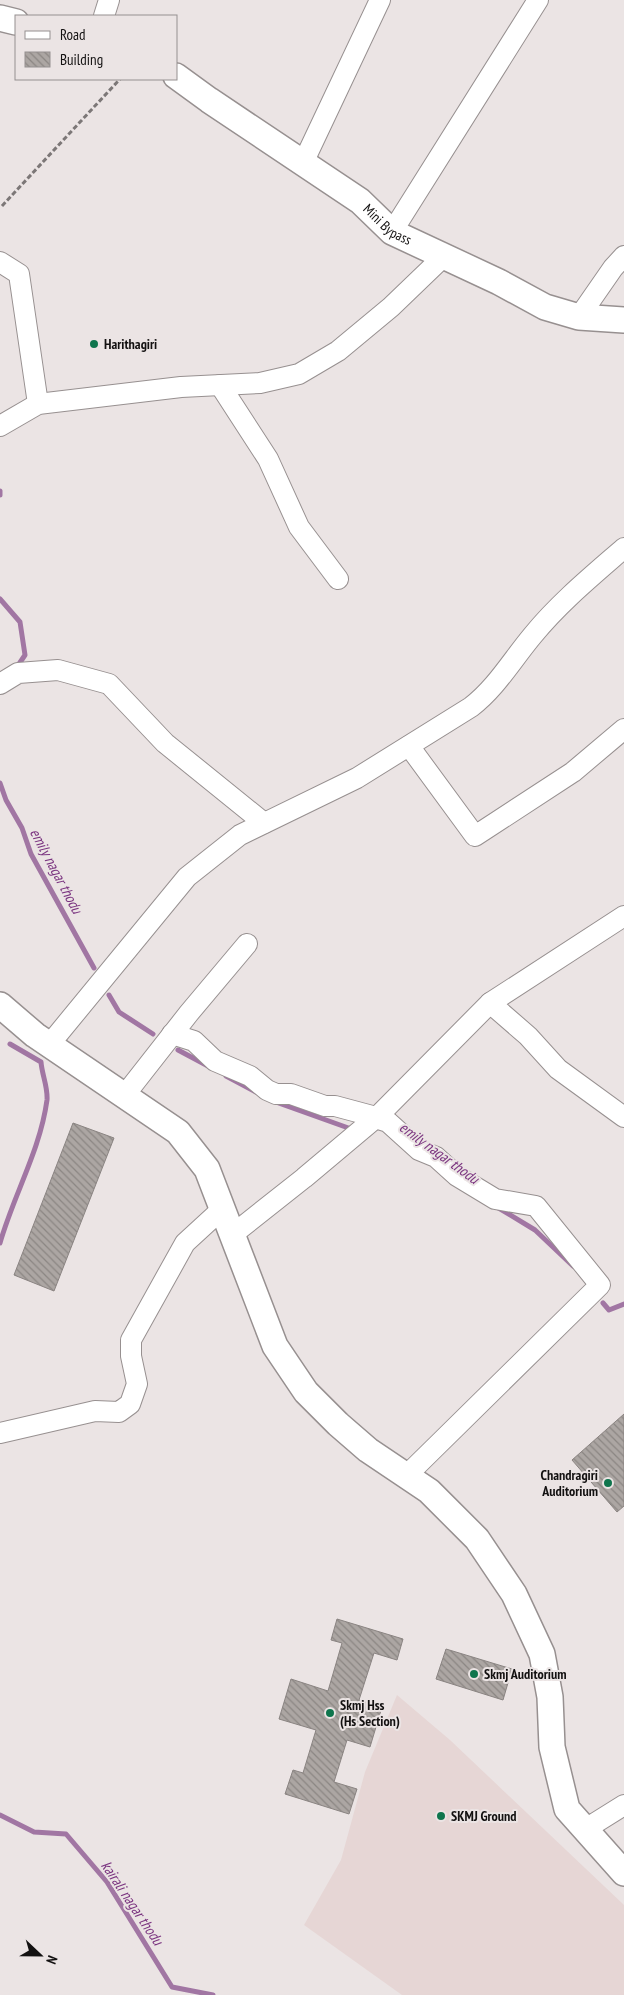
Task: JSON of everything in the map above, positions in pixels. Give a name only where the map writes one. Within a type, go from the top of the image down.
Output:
[{"type":"main road","points":[[0,18],[15,22]]},
{"type":"main road","name":"Mini Bypass","points":[[178,77],[360,201],[392,232],[499,282],[545,307],[579,317],[624,320]]},
{"type":"main road","points":[[0,1005],[49,1045],[178,1132],[207,1169],[274,1346],[306,1392],[338,1424],[368,1450],[429,1491],[477,1539],[514,1594],[542,1654],[550,1697],[552,1747],[567,1809],[624,1873]]},
{"type":"street","points":[[104,15],[109,0]]},
{"type":"street","points":[[303,163],[380,0]]},
{"type":"street","points":[[392,232],[538,0]]},
{"type":"street","points":[[579,317],[613,268],[624,256]]},
{"type":"street","points":[[0,426],[38,404],[81,397],[260,383],[299,374],[338,351],[384,313],[443,257]]},
{"type":"street","points":[[0,262],[19,274],[38,404]]},
{"type":"street","points":[[220,385],[268,459],[299,527],[338,579]]},
{"type":"street","points":[[49,1045],[187,877],[240,835],[357,778],[486,696],[534,634],[587,580],[624,548]]},
{"type":"street","points":[[0,684],[18,672],[58,670],[109,684],[165,743],[264,823]]},
{"type":"street","points":[[409,746],[475,836],[573,772],[624,729]]},
{"type":"street","points":[[232,1235],[375,1118],[490,1003],[624,916]]},
{"type":"street","points":[[124,1096],[246,944]]},
{"type":"street","points":[[490,1003],[528,1036],[558,1069],[624,1117]]},
{"type":"street","points":[[172,1034],[194,1041],[215,1061],[250,1076],[267,1090],[276,1094],[291,1094],[326,1106],[348,1109],[388,1122],[419,1150],[436,1157],[457,1176],[495,1199],[536,1206],[600,1285],[406,1476]]},
{"type":"street","points":[[0,1433],[95,1411],[119,1412],[130,1404],[137,1384],[131,1356],[132,1340],[185,1243],[222,1209]]},
{"type":"street","points":[[584,1830],[624,1805]]},
{"type":"path","points":[[2,206],[119,80]]},
{"type":"shaded area","name":"SKMJ Ground","points":[[397,1695],[450,1740],[624,1905],[624,1995],[402,1995],[304,1925],[341,1860],[365,1772]]},
{"type":"building","points":[[73,1123],[114,1138],[54,1291],[14,1275]]},
{"type":"building","name":"Chandragiri Auditorium","points":[[624,1414],[624,1506],[617,1512],[572,1460]]},
{"type":"building","name":"Skmj Hss (Hs Section)","points":[[337,1619],[403,1639],[397,1660],[374,1653],[359,1700],[382,1707],[370,1747],[347,1740],[334,1782],[357,1789],[349,1814],[285,1794],[293,1770],[303,1773],[316,1730],[279,1719],[291,1679],[328,1691],[342,1643],[331,1640]]},
{"type":"building","name":"Skmj Auditorium","points":[[446,1649],[512,1669],[503,1700],[436,1679]]},
{"type":"waterway","name":"emily nagar thodu","points":[[0,599],[20,622],[25,655],[17,667]]},
{"type":"waterway","name":"emily nagar thodu","points":[[0,783],[6,800],[22,828],[31,854],[94,968]]},
{"type":"waterway","name":"emily nagar thodu","points":[[109,995],[119,1012],[153,1034]]},
{"type":"waterway","name":"kairali nagar thodu","points":[[0,1243],[39,1137],[47,1100],[47,1090],[41,1062],[10,1044]]},
{"type":"waterway","name":"emily nagar thodu","points":[[178,1050],[208,1066]]},
{"type":"waterway","name":"emily nagar thodu","points":[[226,1076],[256,1092]]},
{"type":"waterway","name":"emily nagar thodu","points":[[273,1101],[354,1130]]},
{"type":"waterway","name":"emily nagar thodu","points":[[497,1207],[535,1230],[573,1266]]},
{"type":"waterway","name":"emily nagar thodu","points":[[603,1303],[609,1310],[624,1304]]},
{"type":"waterway","name":"kairali nagar thodu","points":[[0,1815],[34,1832],[66,1834],[107,1882],[172,1987],[213,1995]]},
{"type":"place","name":"Harithagiri","points":[[94,344]]},
{"type":"place","name":"Chandragiri Auditorium","points":[[608,1483]]},
{"type":"place","name":"Skmj Auditorium","points":[[474,1674]]},
{"type":"place","name":"Skmj Hss (Hs Section)","points":[[330,1713]]},
{"type":"place","name":"SKMJ Ground","points":[[441,1816]]}]
